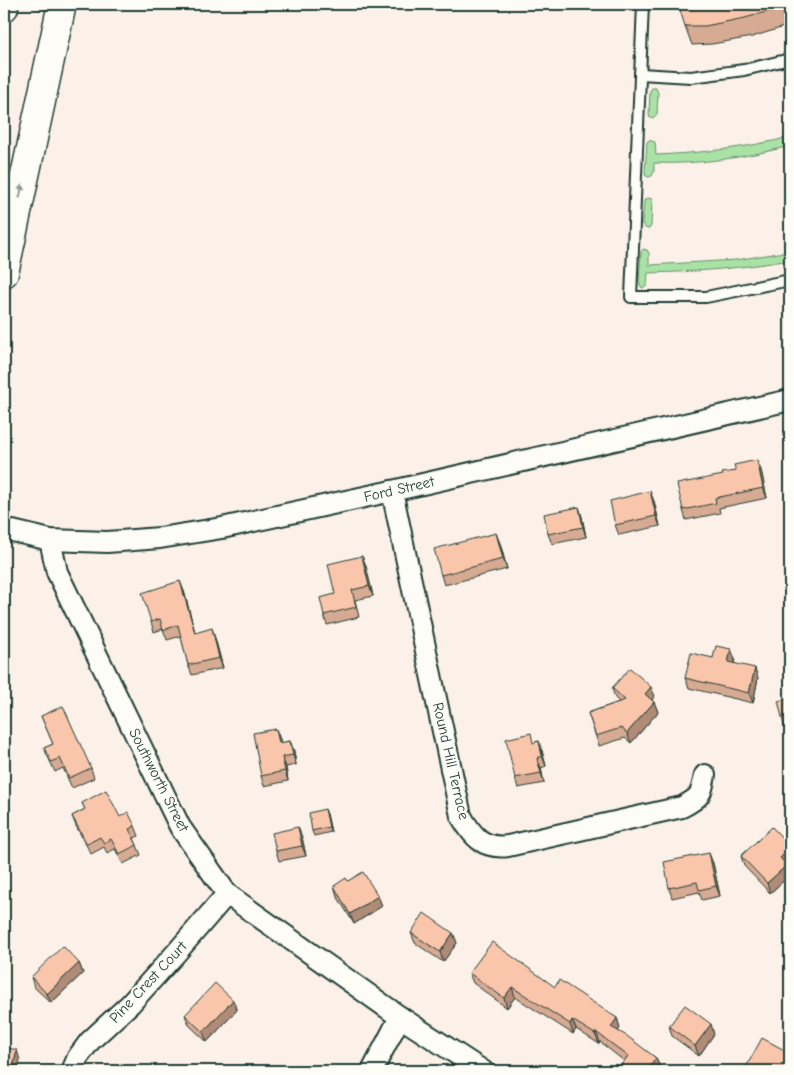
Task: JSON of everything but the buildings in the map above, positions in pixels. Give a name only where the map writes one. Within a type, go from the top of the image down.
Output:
[{"type":"highway","points":[[4,273],[62,4]]},
{"type":"highway","points":[[53,44],[65,4]]},
{"type":"street","name":"Ford Street","points":[[4,529],[50,540],[107,542],[160,538],[222,528],[790,400]]},
{"type":"street","name":"Round Hill Terrace","points":[[392,491],[462,816],[468,828],[477,838],[488,845],[508,846],[682,807],[694,801],[702,792],[705,775]]},
{"type":"street","name":"Southworth Street","points":[[50,540],[57,572],[180,827],[227,894],[400,1017],[482,1071]]},
{"type":"street","name":"Pine Crest Court","points":[[72,1071],[78,1057],[90,1041],[130,1004],[227,894]]},
{"type":"street","points":[[372,1071],[400,1017]]},
{"type":"lane","points":[[643,4],[631,297],[706,297],[790,280]]},
{"type":"lane","points":[[640,74],[691,77],[744,70],[790,60]]},
{"type":"green space","points":[[652,88],[656,88],[658,93],[657,114],[650,118],[650,91]]},
{"type":"green space","points":[[790,137],[790,146],[757,154],[723,159],[688,163],[654,163],[652,176],[648,177],[645,173],[647,142],[649,140],[655,142],[656,155],[723,149]]},
{"type":"green space","points":[[648,198],[652,199],[651,226],[649,229],[645,228],[642,224],[644,201]]},
{"type":"green space","points":[[643,249],[649,253],[649,265],[736,260],[790,251],[790,260],[720,269],[648,273],[647,286],[642,288],[639,281],[641,252]]}]
